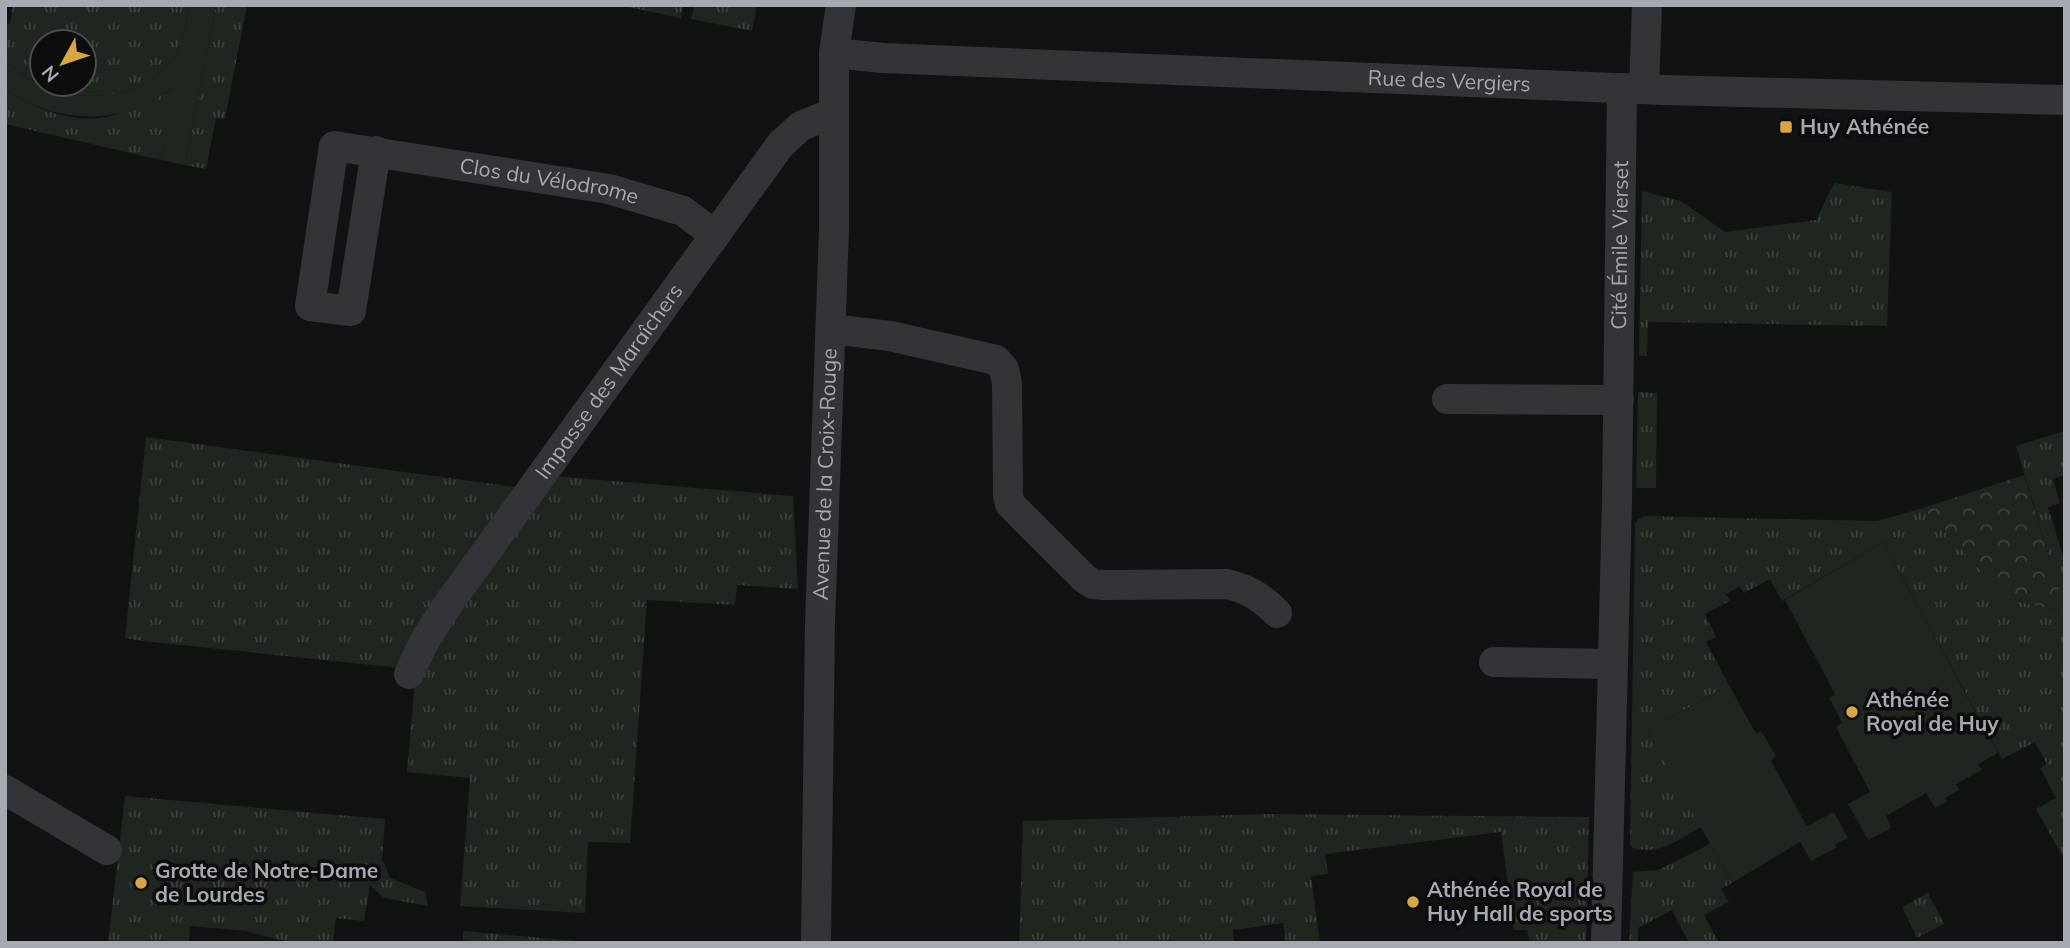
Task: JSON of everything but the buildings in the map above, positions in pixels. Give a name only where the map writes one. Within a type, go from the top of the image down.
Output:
[{"type":"street","name":"Avenue de la Croix-Rouge","points":[[816,943],[820,623],[834,229],[832,113],[834,53],[841,5]]},
{"type":"street","name":"Cité Émile Vierset","points":[[1606,943],[1619,400],[1633,89],[1647,5]]},
{"type":"street","name":"Rue des Vergiers","points":[[834,53],[883,58],[1633,89],[2065,100]]},
{"type":"street","name":"Impasse des Maraîchers","points":[[408,674],[444,610],[781,144],[801,126],[832,113]]},
{"type":"street","name":"Clos du Vélodrome","points":[[376,151],[351,311],[310,306],[334,146],[376,151],[609,189],[682,211],[715,234]]},
{"type":"street","points":[[831,329],[890,336],[996,360],[1004,369],[1007,383],[1007,495],[1010,504],[1093,584],[1227,584],[1246,589],[1262,598],[1277,613]]},
{"type":"street","points":[[1447,399],[1619,400]]},
{"type":"street","points":[[1494,662],[1613,664]]},
{"type":"street","points":[[5,790],[107,850]]},
{"type":"green space","points":[[13,5],[189,5],[180,47],[161,72],[140,85],[118,93],[98,96],[98,28],[28,28],[28,77],[5,60],[5,23],[10,24]]},
{"type":"green space","points":[[189,5],[216,5],[185,165],[161,160],[174,87],[155,100],[134,109],[112,115],[90,116],[46,110],[5,89],[5,60],[28,77],[28,98],[98,98],[98,96],[118,93],[141,85],[161,71],[177,52],[184,35]]},
{"type":"green space","points":[[216,5],[247,5],[225,119],[216,118],[206,169],[185,165]]},
{"type":"green space","points":[[618,5],[683,5],[681,18]]},
{"type":"green space","points":[[694,5],[757,5],[752,31],[691,19]]},
{"type":"green space","points":[[175,86],[161,160],[5,124],[5,89],[42,109],[69,117],[97,118],[132,108],[167,93]]},
{"type":"green space","points":[[1834,183],[1892,192],[1887,326],[1648,322],[1647,356],[1639,356],[1642,191],[1681,201],[1725,232],[1816,220]]},
{"type":"green space","points":[[1638,392],[1657,393],[1656,488],[1636,488]]},
{"type":"green space","points":[[2065,431],[2065,475],[2053,479],[2060,503],[2048,507],[2065,563],[2065,611],[2016,446]]},
{"type":"green space","points":[[146,437],[515,487],[400,668],[143,641],[125,638]]},
{"type":"green space","points":[[2024,475],[2065,612],[2008,599],[1923,508]]},
{"type":"green space","points":[[553,476],[793,496],[798,589],[737,585],[735,605],[647,600],[630,843],[588,842],[585,913],[460,906],[470,778],[407,772],[415,680],[443,628]]},
{"type":"green space","points":[[1923,508],[2008,599],[2065,612],[2065,861],[2036,809],[2056,798],[2040,768],[2047,764],[2035,742],[2002,759],[1883,542],[1782,601],[1770,579],[1744,593],[1740,586],[1726,594],[1730,601],[1705,614],[1716,637],[1706,642],[1729,685],[1647,731],[1701,827],[1660,848],[1632,848],[1635,524],[1638,519],[1644,516],[1877,521]]},
{"type":"green space","points":[[1883,542],[1998,753],[1978,764],[1982,770],[1956,784],[1959,790],[1945,798],[1947,802],[1935,808],[1926,793],[1886,816],[1891,828],[1868,840],[1848,804],[1870,792],[1836,727],[1842,723],[1829,698],[1835,694],[1785,600]]},
{"type":"green space","points":[[1729,685],[1756,734],[1761,731],[1776,756],[1771,761],[1807,826],[1834,812],[1848,838],[1835,844],[1836,848],[1811,861],[1800,842],[1732,883],[1647,731]]},
{"type":"green space","points":[[125,796],[385,819],[382,859],[390,878],[425,892],[428,906],[384,898],[370,885],[364,921],[336,918],[333,943],[300,943],[246,931],[190,926],[189,943],[108,943]]},
{"type":"green space","points":[[1269,814],[1589,817],[1586,943],[1530,943],[1527,930],[1514,930],[1501,832],[1325,854],[1328,874],[1311,876],[1320,943],[1286,943],[1283,923],[1233,930],[1234,943],[1019,943],[1023,821]]},
{"type":"green space","points":[[1710,844],[1732,883],[1721,889],[1729,902],[1704,915],[1719,943],[1689,943],[1672,910],[1638,928],[1638,943],[1629,943],[1633,872],[1658,870]]},
{"type":"green space","points":[[1928,893],[1944,924],[1917,938],[1902,907]]},
{"type":"green space","points":[[463,931],[591,943],[482,943],[463,940]]},
{"type":"place","name":"Huy Athénée","points":[[1786,127]]},
{"type":"place","name":"Athénée Royal de Huy","points":[[1852,712]]},
{"type":"place","name":"Grotte de Notre-Dame de Lourdes","points":[[141,883]]},
{"type":"place","name":"Athénée Royal de Huy Hall de sports","points":[[1413,902]]}]
